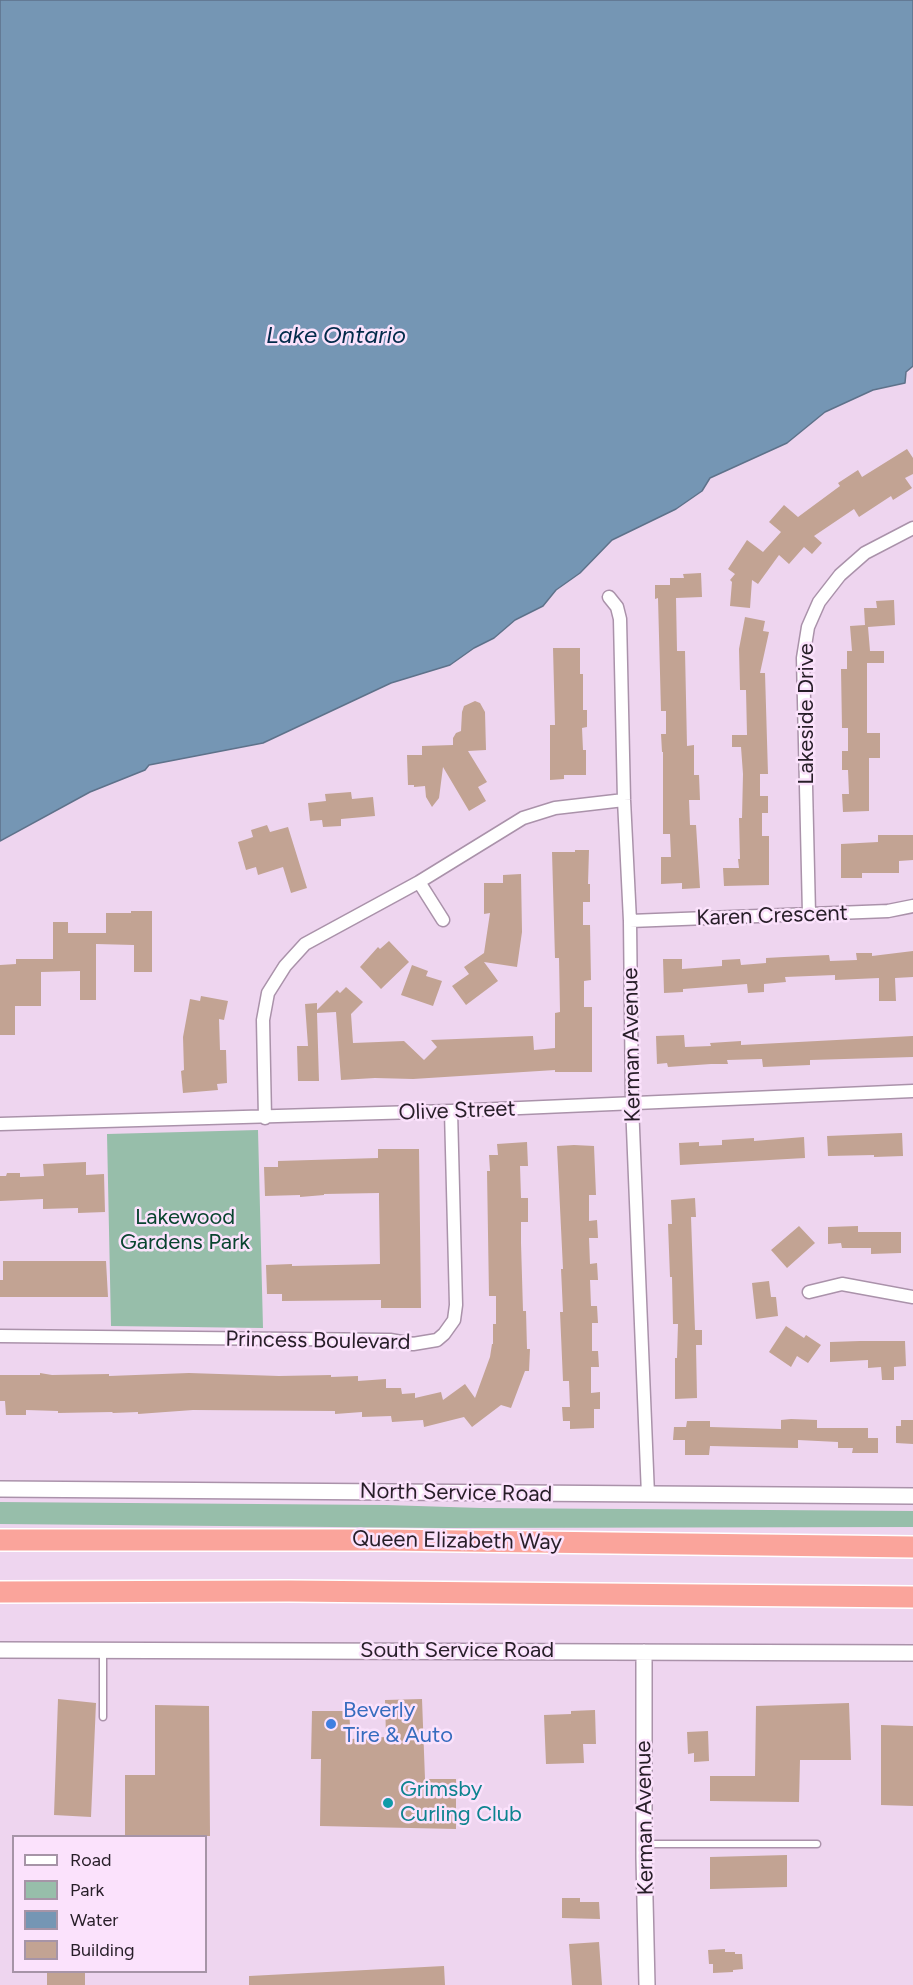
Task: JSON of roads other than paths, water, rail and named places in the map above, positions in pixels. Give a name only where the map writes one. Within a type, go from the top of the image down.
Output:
[{"type":"highway","name":"Queen Elizabeth Way","points":[[0,1540],[385,1540],[913,1547]]},
{"type":"highway","points":[[0,1592],[289,1591],[913,1597]]},
{"type":"street","name":"Lakeside Drive","points":[[809,914],[803,658],[808,627],[819,602],[840,575],[865,553],[913,528]]},
{"type":"street","name":"Kerman Avenue","points":[[609,597],[617,607],[620,619],[624,800],[630,921],[632,1104],[648,1495]]},
{"type":"street","points":[[265,1118],[263,1020],[268,993],[285,966],[305,944],[419,882],[523,818],[555,808],[624,800]]},
{"type":"street","points":[[419,882],[443,920]]},
{"type":"street","name":"Karen Crescent","points":[[630,921],[888,911],[913,906]]},
{"type":"street","name":"Olive Street","points":[[0,1124],[265,1118],[913,1091]]},
{"type":"street","name":"Princess Boulevard","points":[[0,1336],[390,1340],[413,1344],[437,1340],[454,1320],[456,1305],[451,1111]]},
{"type":"street","points":[[809,1292],[842,1284],[913,1297]]},
{"type":"street","name":"North Service Road","points":[[0,1489],[913,1496]]},
{"type":"street","name":"South Service Road","points":[[0,1650],[913,1653]]},
{"type":"street","name":"Kerman Avenue","points":[[644,1652],[647,1985]]},
{"type":"lane","points":[[103,1650],[103,1717]]},
{"type":"lane","points":[[645,1845],[817,1844]]},
{"type":"water","name":"Lake Ontario","points":[[0,0],[913,0],[913,366],[906,372],[905,383],[873,390],[825,412],[787,443],[710,478],[702,491],[676,509],[612,540],[580,573],[556,590],[543,606],[515,620],[494,638],[474,648],[450,665],[391,683],[263,743],[149,765],[145,770],[90,792],[0,841]]},
{"type":"place","name":"Beverly Tire & Auto","points":[[331,1724]]},
{"type":"place","name":"Grimsby Curling Club","points":[[388,1803]]},
{"type":"park label","name":"Lakewood Gardens Park","points":[[185,1230]]}]
